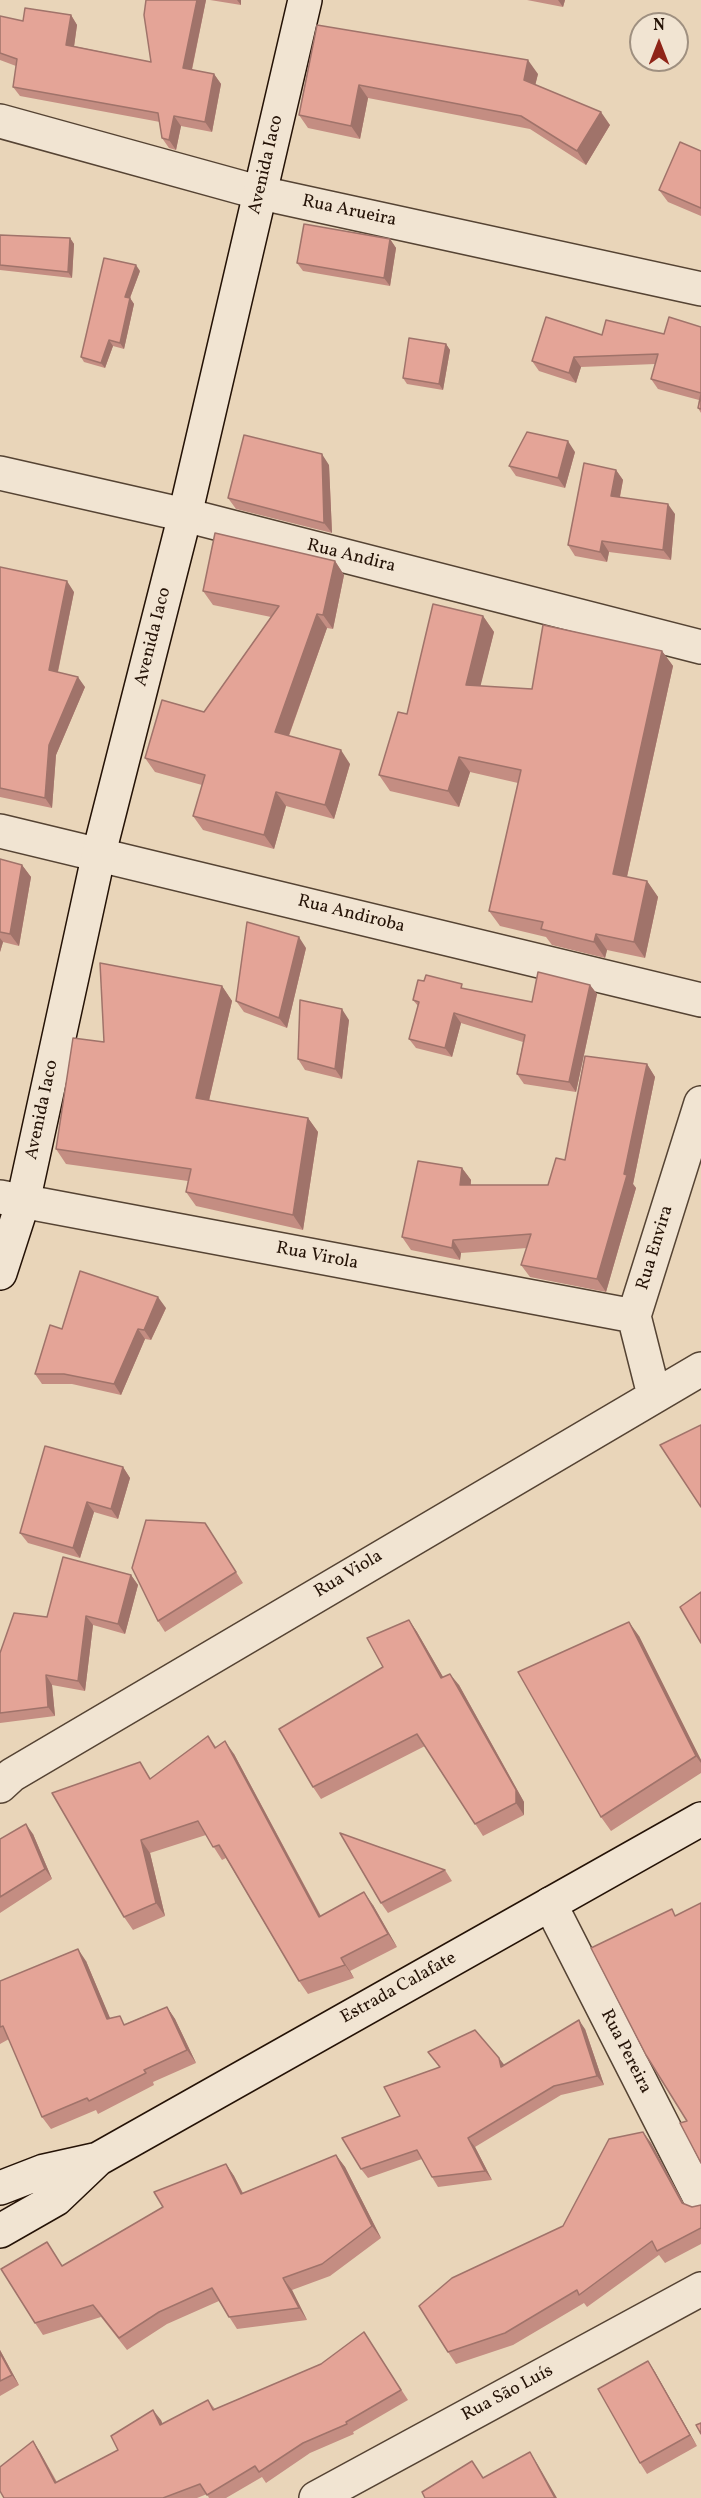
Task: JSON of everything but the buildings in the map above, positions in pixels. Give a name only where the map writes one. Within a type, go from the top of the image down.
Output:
[{"type":"street","name":"Avenida Iaco","points":[[0,1273],[12,1200],[185,515],[305,0]]},
{"type":"street","name":"Rua Arueira","points":[[0,121],[261,193],[701,289]]},
{"type":"street","name":"Rua Andira","points":[[0,473],[185,515],[701,646]]},
{"type":"street","name":"Rua Andiroba","points":[[0,831],[99,853],[701,1000]]},
{"type":"street","name":"Rua Envira","points":[[634,1316],[701,1103]]},
{"type":"street","name":"Rua Virola","points":[[12,1200],[634,1316]]},
{"type":"street","points":[[634,1316],[654,1395]]},
{"type":"street","name":"Rua Viola","points":[[0,1786],[12,1775],[701,1369]]},
{"type":"street","name":"Estrada Calafate","points":[[0,2231],[56,2199],[98,2160],[701,1819]]},
{"type":"street","name":"Rua Pereira","points":[[550,1904],[701,2200]]},
{"type":"street","name":"Estrada Calafate","points":[[0,2188],[44,2171],[98,2160]]},
{"type":"street","name":"Rua São Luís","points":[[316,2498],[701,2289]]}]
